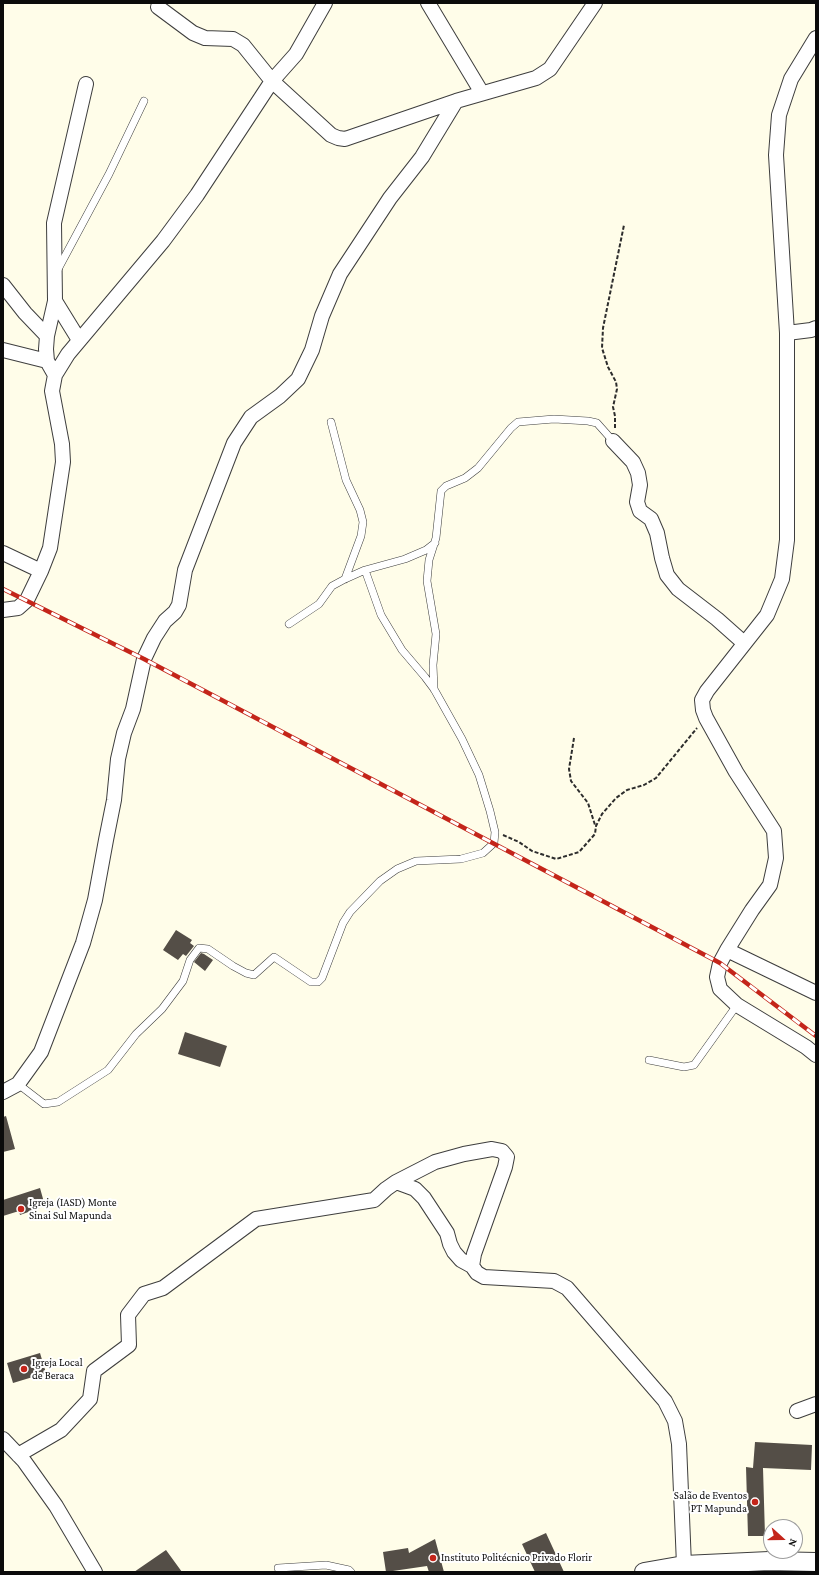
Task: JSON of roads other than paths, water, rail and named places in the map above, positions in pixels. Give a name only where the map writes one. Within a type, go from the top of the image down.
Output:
[{"type":"street","points":[[3,610],[18,608],[27,600],[50,548],[63,462],[62,444],[52,391],[55,375],[79,340],[163,241],[196,195],[272,81],[296,54],[325,3]]},
{"type":"street","points":[[428,3],[482,93]]},
{"type":"street","points":[[158,6],[193,33],[205,38],[233,39],[243,45],[272,81],[331,135],[345,139],[456,101],[536,78],[550,69],[580,22],[595,3]]},
{"type":"street","points":[[816,38],[791,79],[779,115],[776,155],[787,333],[787,540],[782,579],[767,615],[702,700],[706,718],[736,772],[774,831],[776,858],[770,885],[752,910],[720,963],[717,977],[720,989],[736,1005],[806,1047],[816,1055]]},
{"type":"street","points":[[55,375],[47,361],[47,336],[55,301],[54,223],[86,84]]},
{"type":"street","points":[[3,1092],[18,1084],[41,1052],[87,929],[95,900],[114,800],[118,759],[124,733],[133,709],[144,659],[154,638],[165,621],[175,612],[179,605],[185,570],[234,443],[251,417],[280,396],[298,379],[312,350],[322,316],[340,274],[390,198],[422,157],[456,101]]},
{"type":"street","points":[[3,285],[25,313],[47,336]]},
{"type":"street","points":[[55,301],[79,340]]},
{"type":"street","points":[[787,333],[816,328]]},
{"type":"street","points":[[3,350],[47,361]]},
{"type":"street","points":[[613,441],[633,462],[638,472],[640,484],[637,502],[640,510],[651,519],[657,533],[667,574],[678,589],[717,619],[744,644]]},
{"type":"street","points":[[3,553],[41,571]]},
{"type":"street","points":[[727,950],[816,993]]},
{"type":"street","points":[[18,1455],[61,1430],[90,1399],[94,1371],[129,1345],[128,1315],[144,1294],[163,1288],[256,1219],[374,1200],[386,1188],[435,1162],[464,1154],[492,1149],[502,1151],[507,1157],[505,1166],[474,1254],[472,1266]]},
{"type":"street","points":[[396,1182],[415,1189],[424,1198],[447,1233],[454,1252],[462,1260],[472,1266],[477,1273],[484,1277],[554,1281],[567,1288],[665,1401],[675,1421],[679,1444],[684,1565]]},
{"type":"street","points":[[797,1411],[816,1404]]},
{"type":"street","points":[[3,1439],[24,1461],[56,1506],[96,1572]]},
{"type":"street","points":[[644,1572],[684,1565],[772,1566],[816,1562]]},
{"type":"lane","points":[[54,277],[109,174],[144,101]]},
{"type":"lane","points":[[434,689],[433,665],[436,634],[427,581],[429,560],[435,542],[441,492],[446,486],[465,478],[478,468],[511,428],[518,422],[554,419],[588,421],[596,423],[613,441]]},
{"type":"lane","points":[[331,422],[346,480],[360,510],[363,522],[361,536],[345,579]]},
{"type":"lane","points":[[289,624],[319,604],[332,586],[365,570],[405,559],[426,550],[435,542]]},
{"type":"lane","points":[[18,1084],[44,1104],[58,1102],[108,1070],[136,1034],[162,1009],[183,981],[190,960],[199,948],[208,949],[233,966],[246,973],[254,975],[274,957],[311,982],[318,982],[322,978],[343,923],[350,912],[380,881],[397,869],[416,861],[461,859],[483,853],[494,844],[495,832],[479,774],[462,739],[434,689],[402,650],[381,615],[365,570]]},
{"type":"lane","points":[[649,1060],[684,1068],[694,1065],[736,1005]]},
{"type":"lane","points":[[278,1568],[326,1565],[349,1570],[351,1572]]},
{"type":"railway","points":[[3,589],[144,659],[720,963],[816,1036]]},
{"type":"place","name":"Igreja (IASD) Monte Sinai Sul Mapunda","points":[[21,1209]]},
{"type":"place","name":"Igreja Local de Beraca","points":[[24,1369]]},
{"type":"place","name":"Salão de Eventos PT Mapunda","points":[[755,1502]]},
{"type":"place","name":"Instituto Politécnico Privado Florir","points":[[433,1558]]}]
